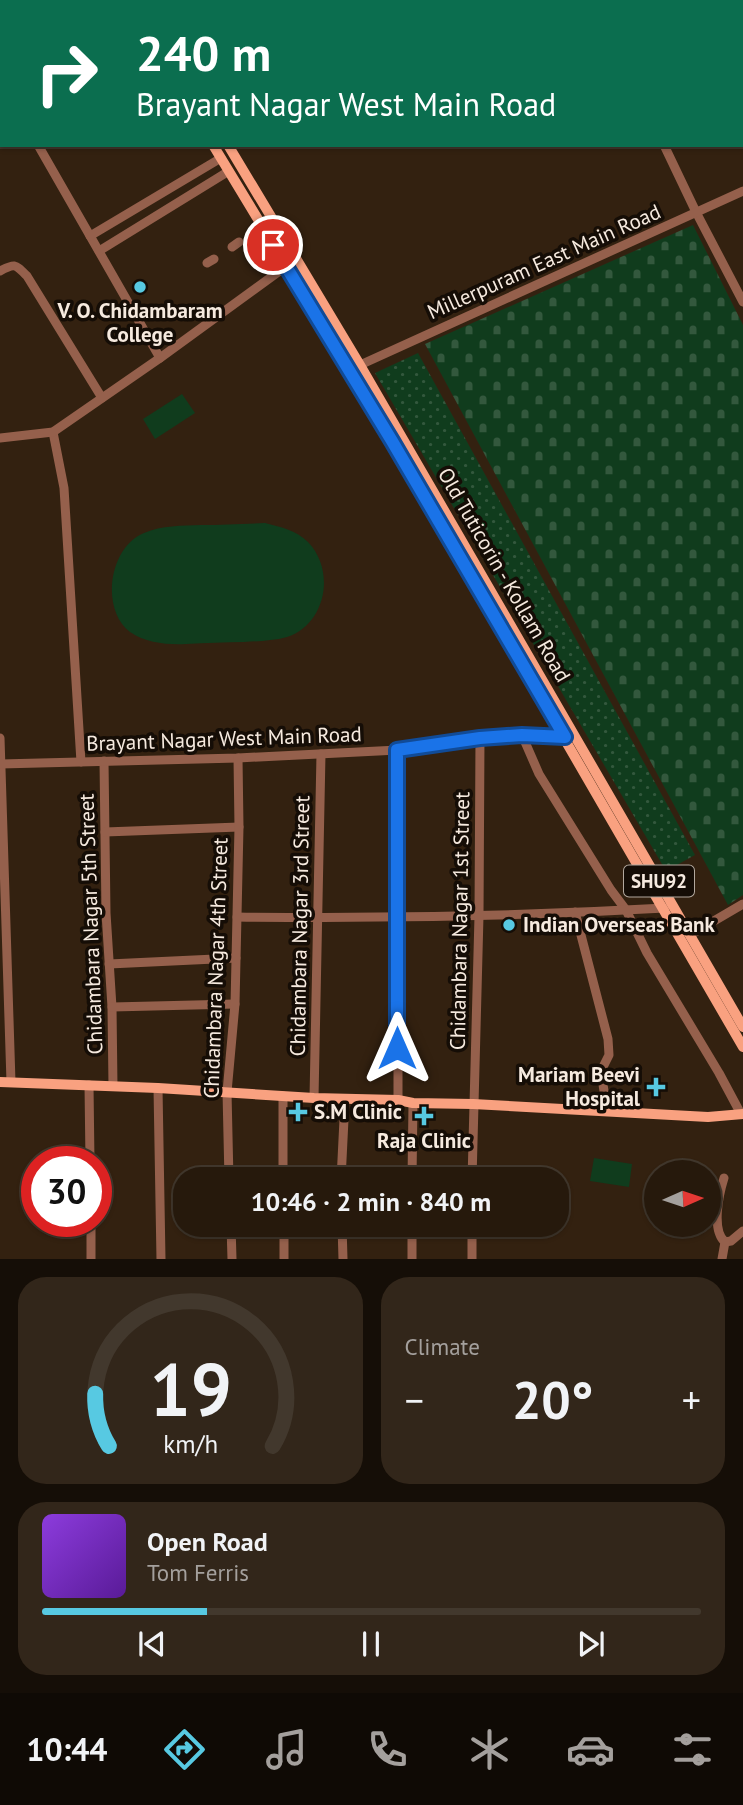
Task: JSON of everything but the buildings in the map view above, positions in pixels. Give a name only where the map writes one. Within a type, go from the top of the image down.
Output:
[{"type":"main road","points":[[214,147],[570,736],[662,908],[743,1047]]},
{"type":"main road","name":"Old Tuticorin - Kollam Road","points":[[229,147],[360,365],[570,736],[738,1009],[743,1027]]},
{"type":"main road","points":[[6,1082],[708,1117],[742,1114]]},
{"type":"street","points":[[39,147],[160,358]]},
{"type":"street","points":[[665,147],[743,302]]},
{"type":"street","points":[[90,236],[221,158]]},
{"type":"street","points":[[99,251],[229,171]]},
{"type":"street","name":"Millerpuram East Main Road","points":[[360,365],[743,191]]},
{"type":"street","points":[[0,438],[52,432],[296,259]]},
{"type":"street","points":[[0,271],[12,265],[17,266],[27,276],[102,398]]},
{"type":"street","points":[[52,432],[64,488],[81,762]]},
{"type":"street","points":[[522,735],[539,774],[626,910],[647,953],[742,1114]]},
{"type":"street","name":"Brayant Nagar West Main Road","points":[[0,764],[321,754],[397,750],[480,738],[570,736]]},
{"type":"street","points":[[0,738],[6,1082]]},
{"type":"street","name":"Chidambara Nagar 1st Street","points":[[472,1167],[479,916],[480,738]]},
{"type":"street","points":[[397,750],[398,1100]]},
{"type":"street","name":"Chidambara Nagar 3rd Street","points":[[314,1098],[321,754]]},
{"type":"street","name":"Chidambara Nagar 4th Street","points":[[229,1167],[226,1093],[235,1004],[238,758]]},
{"type":"street","name":"Chidambara Nagar 5th Street","points":[[104,761],[106,913],[112,1007],[113,1086]]},
{"type":"street","points":[[105,832],[239,827]]},
{"type":"street","points":[[690,935],[743,904]]},
{"type":"street","points":[[237,917],[397,918],[674,907]]},
{"type":"street","points":[[575,912],[608,1039],[609,1055],[601,1071],[607,1111]]},
{"type":"street","points":[[109,964],[236,958]]},
{"type":"street","points":[[112,1007],[235,1004]]},
{"type":"street","points":[[89,1085],[90,1146]]},
{"type":"street","points":[[158,1088],[161,1259]]},
{"type":"street","points":[[283,1096],[283,1167]]},
{"type":"street","points":[[342,1167],[345,1099]]},
{"type":"street","points":[[412,1167],[413,1103]]},
{"type":"street","points":[[724,1178],[717,1199],[718,1232],[725,1242]]},
{"type":"street","points":[[725,1242],[731,1241],[743,1231]]},
{"type":"street","points":[[91,1237],[91,1259]]},
{"type":"street","points":[[231,1237],[232,1259]]},
{"type":"street","points":[[284,1237],[284,1259]]},
{"type":"street","points":[[342,1237],[343,1259]]},
{"type":"street","points":[[412,1237],[412,1259]]},
{"type":"street","points":[[472,1237],[472,1259]]},
{"type":"street","points":[[722,1259],[725,1242]]},
{"type":"green space","points":[[693,225],[743,325],[743,895],[728,905],[425,344]]},
{"type":"green space","points":[[418,353],[695,855],[666,871],[375,373]]},
{"type":"green space","points":[[182,394],[195,413],[155,439],[143,419]]},
{"type":"green space","points":[[265,523],[303,538],[317,554],[322,567],[323,596],[311,621],[300,630],[287,637],[271,640],[172,644],[143,639],[130,632],[121,622],[112,594],[113,579],[116,564],[132,540],[151,530],[165,527]]},
{"type":"green space","points":[[594,1158],[632,1164],[629,1187],[590,1181]]},
{"type":"place","name":"V. O. Chidambaram College","points":[[140,287]]},
{"type":"place","name":"Indian Overseas Bank","points":[[509,925]]},
{"type":"place","name":"Mariam Beevi Hospital","points":[[656,1087]]},
{"type":"place","name":"S.M Clinic","points":[[298,1112]]},
{"type":"place","name":"Raja Clinic","points":[[424,1116]]},
{"type":"route","points":[[273,245],[392,441],[565,737],[522,735],[480,738],[397,750],[397,1048]]}]
